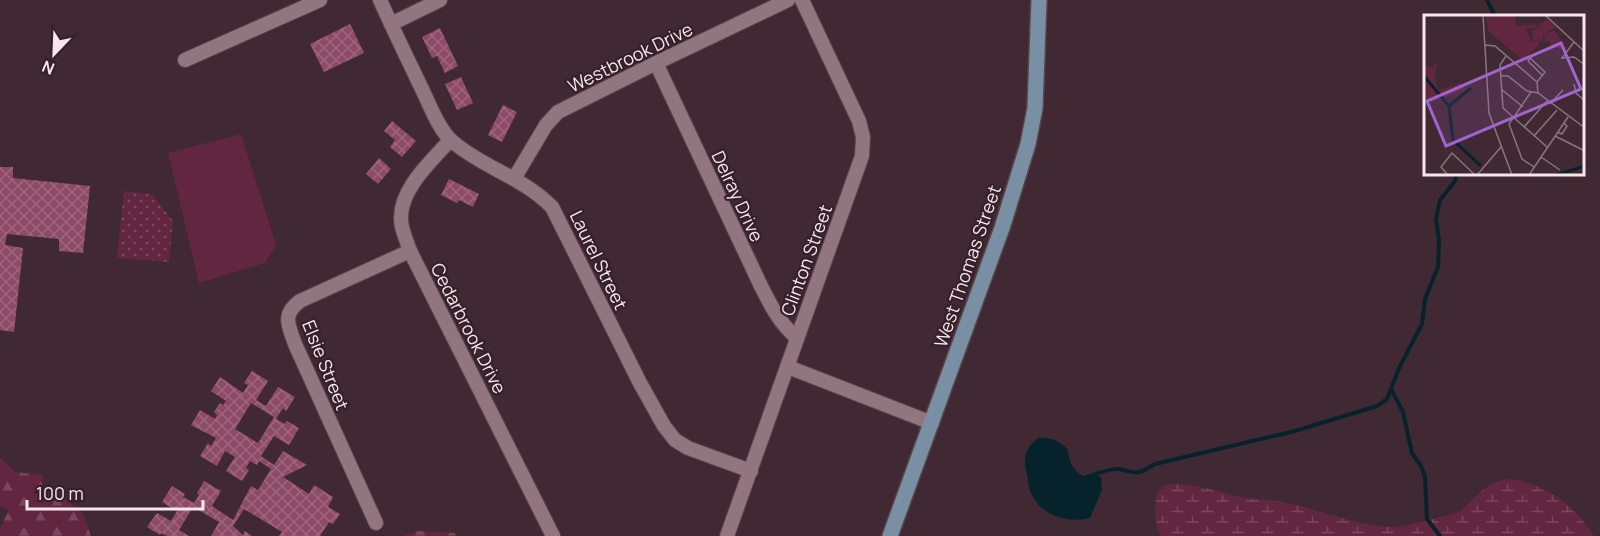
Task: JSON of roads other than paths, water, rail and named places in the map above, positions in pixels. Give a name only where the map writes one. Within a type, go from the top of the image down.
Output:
[{"type":"street","points":[[185,60],[320,0]]},
{"type":"street","name":"Laurel Street","points":[[380,0],[433,112],[450,140],[471,156],[515,177],[540,194],[552,207],[664,426],[675,440],[688,448],[751,471]]},
{"type":"street","points":[[391,24],[440,0]]},
{"type":"street","name":"Westbrook Drive","points":[[515,177],[546,125],[558,112],[788,0]]},
{"type":"street","name":"Clinton Street","points":[[727,536],[862,156],[863,137],[859,121],[802,0]]},
{"type":"street","name":"West Thomas Street","points":[[890,536],[1002,228],[1028,144],[1035,108],[1039,0]]},
{"type":"street","name":"Delray Drive","points":[[656,63],[760,284],[777,317],[797,338]]},
{"type":"street","name":"Cedarbrook Drive","points":[[450,140],[409,190],[402,209],[402,229],[410,251],[553,536]]},
{"type":"street","name":"Elsie Street","points":[[376,523],[295,344],[288,317],[290,308],[300,301],[410,251]]},
{"type":"street","points":[[788,367],[932,423]]},
{"type":"water","points":[[1038,438],[1047,438],[1062,444],[1068,450],[1072,466],[1080,474],[1084,476],[1092,473],[1101,477],[1102,490],[1090,518],[1074,520],[1058,517],[1050,514],[1033,497],[1025,459],[1027,450]]},
{"type":"waterway","points":[[1487,0],[1494,15]]},
{"type":"waterway","points":[[1440,536],[1427,519],[1425,477],[1412,453],[1403,412],[1391,389],[1399,368],[1422,324],[1425,299],[1438,267],[1439,240],[1436,219],[1440,200],[1456,176]]},
{"type":"waterway","points":[[1095,474],[1116,469],[1140,472],[1155,464],[1295,431],[1377,406],[1387,399],[1391,389]]}]
